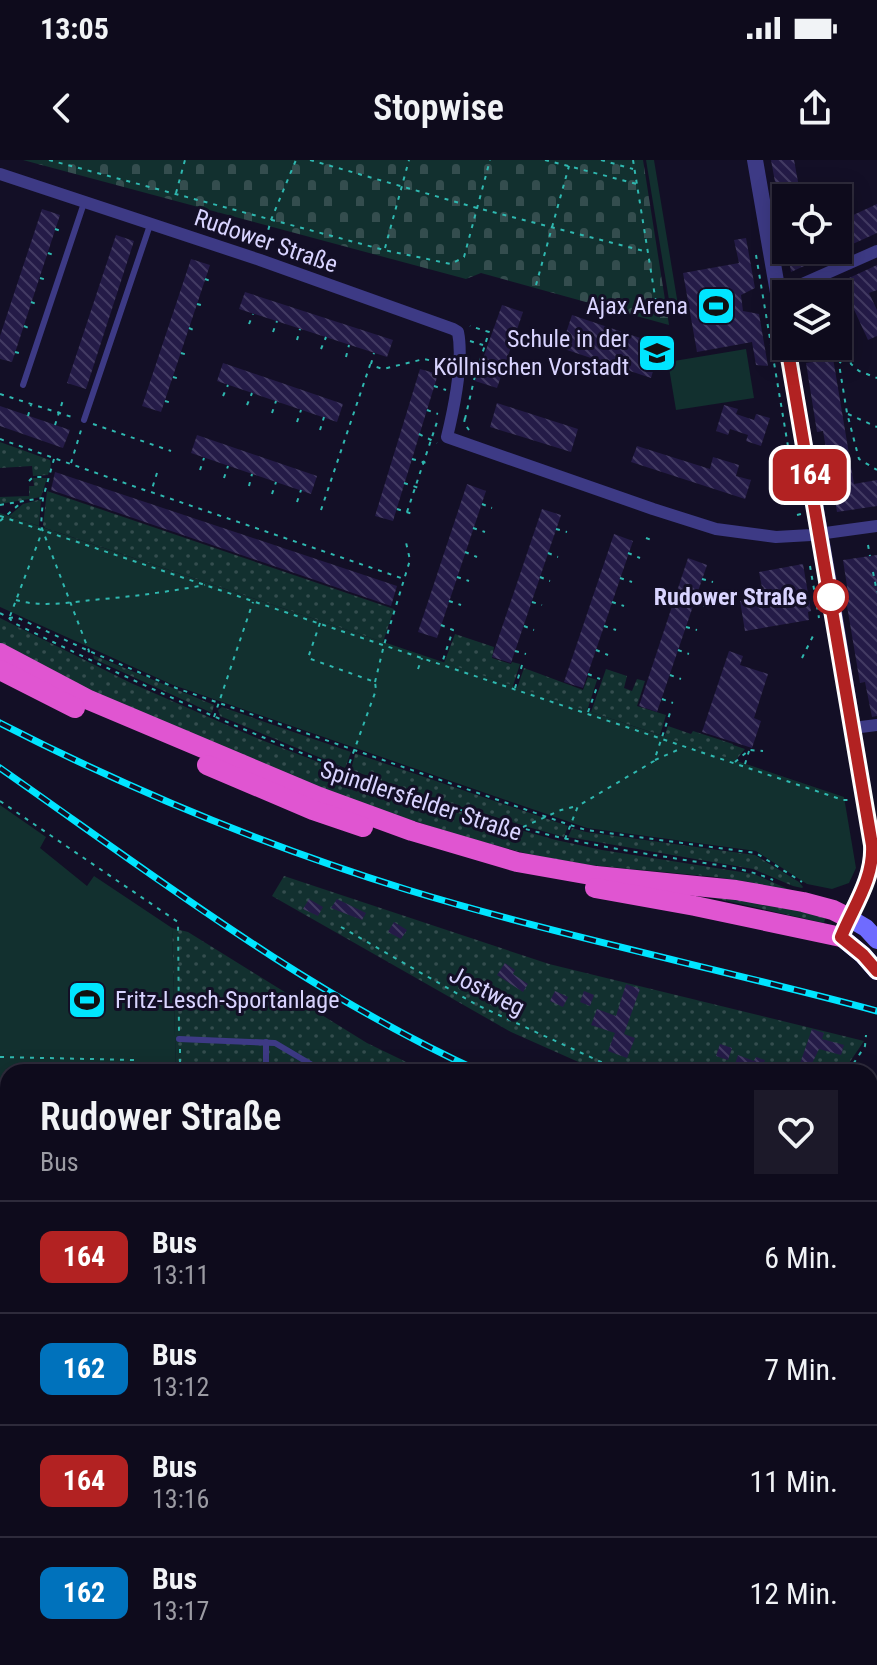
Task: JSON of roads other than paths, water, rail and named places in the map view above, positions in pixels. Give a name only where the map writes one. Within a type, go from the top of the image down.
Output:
[{"type":"highway","name":"Spindlersfelder Straße","points":[[0,653],[89,700],[319,797],[412,831],[517,862],[596,876],[736,890],[803,902],[849,918]]},
{"type":"highway","name":"Spindlersfelder Straße","points":[[0,670],[83,712],[299,804],[410,844],[515,874],[695,906],[841,937]]},
{"type":"main road","points":[[849,918],[866,928],[877,940]]},
{"type":"main road","points":[[841,937],[877,971]]},
{"type":"street","points":[[755,160],[776,280]]},
{"type":"street","name":"Rudower Straße","points":[[0,174],[448,326],[458,332],[458,366],[447,437],[716,529],[776,537],[819,534]]},
{"type":"street","points":[[811,280],[877,251]]},
{"type":"street","points":[[789,360],[875,860],[841,937]]},
{"type":"street","points":[[819,534],[877,526]]},
{"type":"street","points":[[853,728],[877,725]]},
{"type":"lane","points":[[23,385],[84,202]]},
{"type":"lane","points":[[84,420],[150,225]]},
{"type":"lane","points":[[179,1039],[275,1043],[310,1064]]},
{"type":"lane","points":[[266,1042],[266,1064]]},
{"type":"railway","points":[[0,723],[201,816],[356,873],[525,923],[877,1011]]},
{"type":"railway","points":[[0,768],[293,970],[417,1041],[464,1064]]},
{"type":"place","name":"Ajax Arena","points":[[716,306]]},
{"type":"place","name":"Schule in der Köllnischen Vorstadt","points":[[657,353]]},
{"type":"place","name":"Rudower Straße","points":[[831,597]]},
{"type":"place","name":"Fritz-Lesch-Sportanlage","points":[[87,1000]]}]
